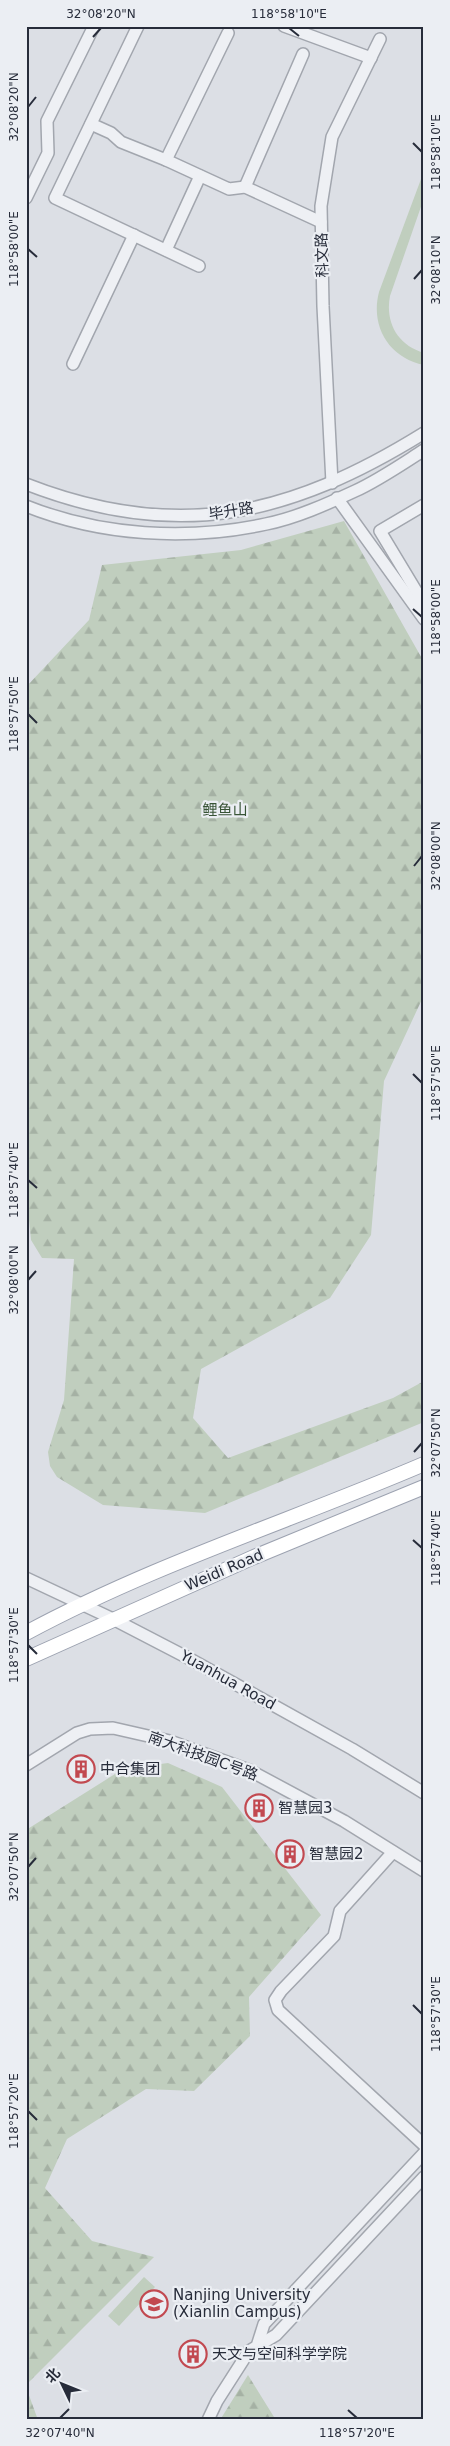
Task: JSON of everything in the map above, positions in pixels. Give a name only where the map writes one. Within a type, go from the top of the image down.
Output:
[{"type":"main road","name":"Weidi Road","points":[[26,1633],[79,1604],[164,1566],[424,1464]]},
{"type":"main road","name":"Weidi Road","points":[[26,1659],[113,1618],[254,1557],[424,1488]]},
{"type":"street","points":[[26,198],[48,153],[47,121],[94,26]]},
{"type":"street","points":[[138,26],[55,198],[200,266]]},
{"type":"street","points":[[284,26],[371,58]]},
{"type":"street","points":[[166,160],[228,33]]},
{"type":"street","name":"科文路","points":[[332,483],[320,206],[332,137],[380,39]]},
{"type":"street","points":[[245,187],[303,54]]},
{"type":"street","points":[[90,124],[111,133],[121,142],[229,189],[245,187],[321,222]]},
{"type":"street","points":[[166,250],[200,176]]},
{"type":"street","points":[[72,364],[134,235]]},
{"type":"street","name":"毕升路","points":[[26,484],[57,496],[103,508],[152,516],[194,517],[250,510],[332,483],[372,464],[424,433]]},
{"type":"street","name":"毕升路","points":[[26,506],[89,524],[141,533],[201,532],[266,524],[357,490],[424,450]]},
{"type":"street","points":[[337,498],[424,619]]},
{"type":"street","points":[[424,505],[380,532],[424,604]]},
{"type":"street","name":"Yuanhua Road","points":[[26,1578],[113,1618],[192,1660],[352,1749],[424,1792]]},
{"type":"street","name":"南大科技园C号路","points":[[26,1765],[78,1733],[90,1729],[113,1728],[143,1733],[249,1770],[344,1821],[424,1871]]},
{"type":"street","points":[[393,1852],[340,1911],[334,1936],[281,1991],[275,2000],[278,2010],[424,2145]]},
{"type":"street","points":[[258,2343],[264,2324],[424,2153]]},
{"type":"street","points":[[208,2420],[217,2401],[249,2351],[258,2343],[276,2335],[424,2177]]},
{"type":"green space","points":[[424,171],[424,198],[390,296],[389,315],[391,323],[400,338],[424,353],[424,365],[412,361],[392,348],[380,328],[377,317],[377,305],[379,292]]},
{"type":"green space","name":"鲤鱼山","points":[[344,521],[424,662],[424,995],[384,1081],[371,1235],[330,1298],[201,1369],[193,1418],[228,1458],[393,1398],[424,1381],[424,1422],[205,1513],[103,1505],[57,1477],[50,1466],[48,1452],[64,1400],[74,1259],[42,1258],[31,1240],[26,1189],[26,687],[89,620],[102,565],[241,550]]},
{"type":"green space","points":[[168,1763],[222,1787],[321,1915],[249,1997],[250,2036],[194,2091],[146,2089],[67,2139],[45,2188],[92,2241],[154,2257],[26,2385],[26,2020],[28,2017],[26,1830],[123,1769]]},
{"type":"green space","points":[[144,2277],[155,2287],[119,2326],[108,2316]]},
{"type":"green space","points":[[248,2375],[274,2417],[306,2420],[220,2420]]},
{"type":"green space","points":[[26,2387],[38,2420],[26,2420]]},
{"type":"place","name":"中合集团","points":[[81,1769]]},
{"type":"place","name":"智慧园3","points":[[259,1808]]},
{"type":"place","name":"智慧园2","points":[[290,1854]]},
{"type":"place","name":"Nanjing University (Xianlin Campus)","points":[[154,2304]]},
{"type":"place","name":"天文与空间科学学院","points":[[193,2354]]}]
